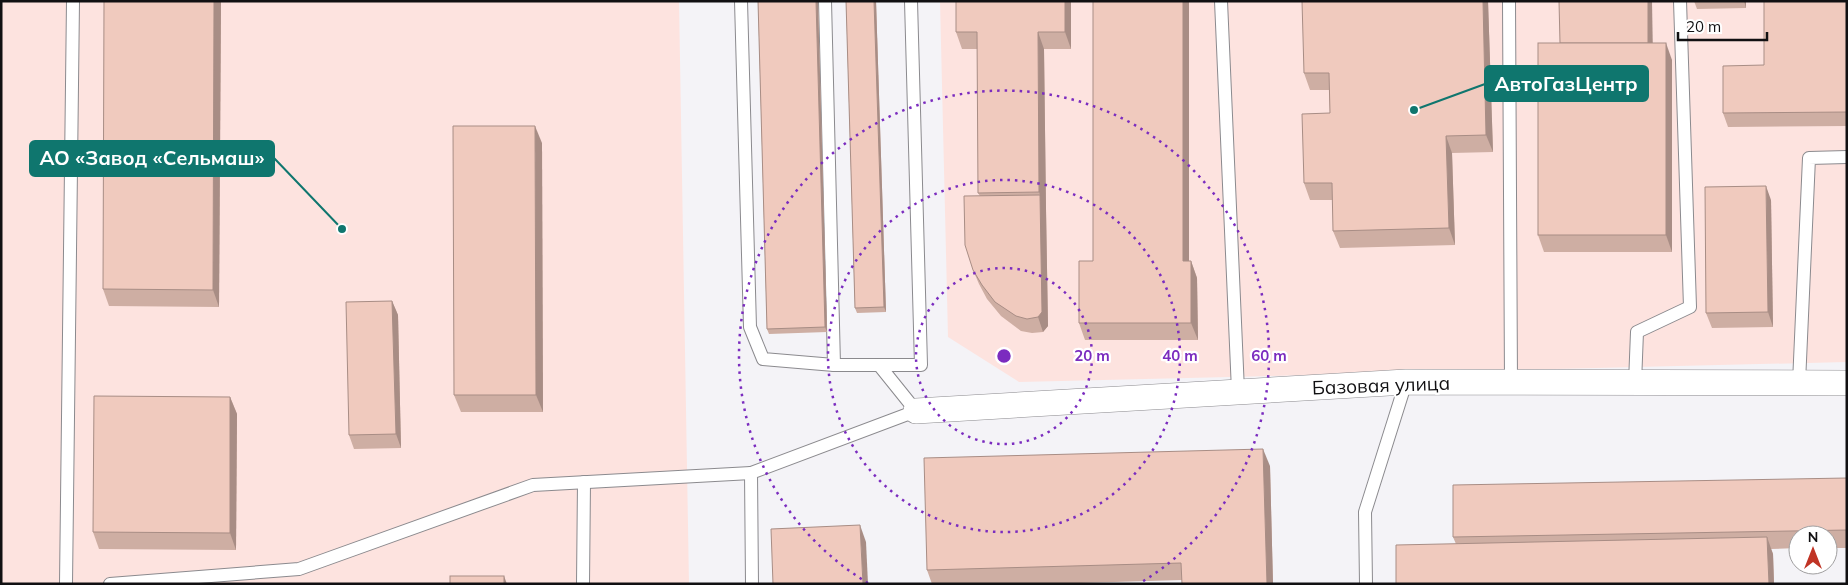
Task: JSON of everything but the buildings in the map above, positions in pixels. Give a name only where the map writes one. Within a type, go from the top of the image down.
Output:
[{"type":"street","name":"Базовая улица","points":[[916,411],[1406,382],[1847,383]]},
{"type":"lane","points":[[66,584],[73,1]]},
{"type":"lane","points":[[741,1],[750,327],[764,359],[834,366],[921,365],[912,1]]},
{"type":"lane","points":[[825,1],[834,366]]},
{"type":"lane","points":[[1221,1],[1238,392]]},
{"type":"lane","points":[[1509,1],[1511,382]]},
{"type":"lane","points":[[1635,383],[1637,332],[1690,307],[1680,1]]},
{"type":"lane","points":[[1799,383],[1809,158],[1847,157]]},
{"type":"lane","points":[[110,584],[299,569],[534,485],[751,473],[916,411],[879,365]]},
{"type":"lane","points":[[1366,584],[1365,512],[1406,382]]},
{"type":"lane","points":[[751,473],[752,584]]},
{"type":"lane","points":[[583,584],[584,482]]},
{"type":"shaded area","points":[[1,1],[679,1],[689,584],[1,584]]},
{"type":"shaded area","points":[[940,1],[1847,1],[1847,362],[1019,382],[948,337]]},
{"type":"place","name":"АвтоГазЦентр","points":[[1414,110]]},
{"type":"place","name":"АО «Завод «Сельмаш»","points":[[342,229]]}]
